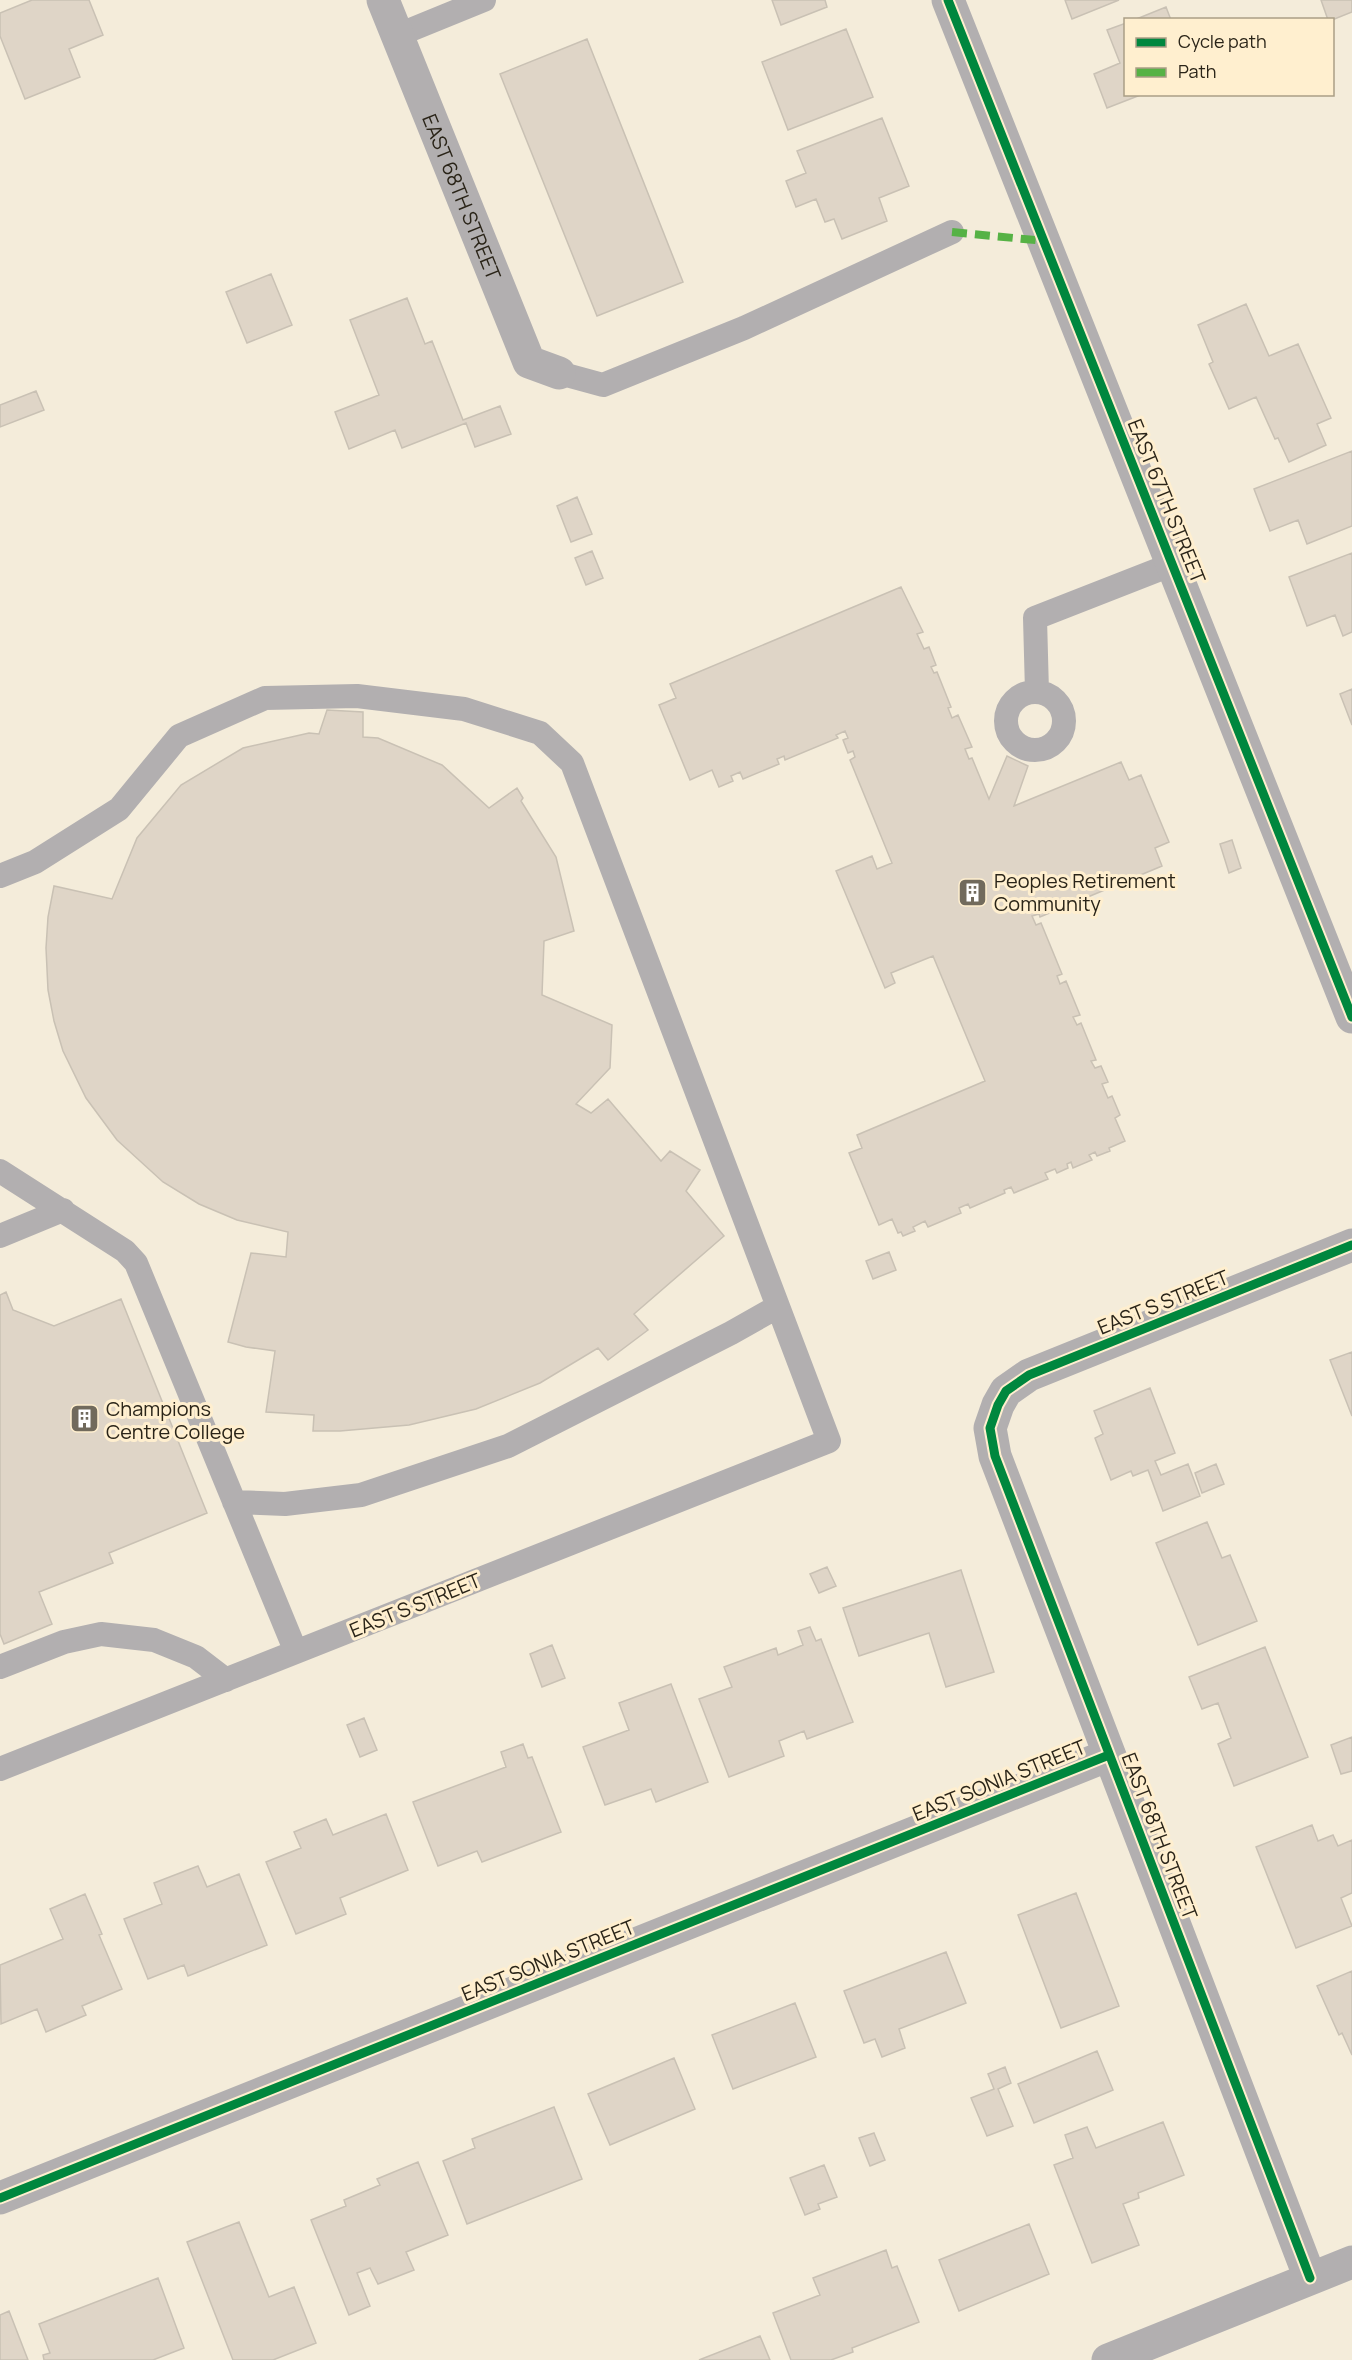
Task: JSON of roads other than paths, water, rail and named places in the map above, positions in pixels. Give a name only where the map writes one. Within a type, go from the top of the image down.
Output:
[{"type":"street","name":"EAST 68TH STREET","points":[[383,0],[529,362],[559,373]]},
{"type":"street","name":"EAST 67TH STREET","points":[[948,0],[1352,1017]]},
{"type":"street","name":"EAST S STREET","points":[[998,1405],[1006,1391],[1029,1375],[1352,1245]]},
{"type":"street","name":"EAST 68TH STREET","points":[[998,1405],[990,1428],[995,1456],[1311,2278]]},
{"type":"street","name":"EAST SONIA STREET","points":[[0,2198],[1109,1755]]},
{"type":"street","points":[[1108,2360],[1352,2262]]},
{"type":"lane","points":[[398,35],[484,0]]},
{"type":"lane","points":[[559,373],[603,385],[744,328],[952,232]]},
{"type":"lane","points":[[1037,692],[1035,618],[1173,564]]},
{"type":"lane","points":[[0,876],[35,862],[119,809],[179,736],[265,698],[357,696],[464,709],[540,733],[572,763],[777,1307],[731,1333],[508,1446],[362,1495],[285,1504],[234,1502]]},
{"type":"lane","points":[[0,1171],[125,1251],[136,1263],[296,1652]]},
{"type":"lane","points":[[0,1236],[63,1210]]},
{"type":"lane","name":"EAST S STREET","points":[[0,1768],[829,1441],[777,1307]]},
{"type":"lane","points":[[0,1666],[64,1642],[101,1634],[154,1640],[196,1657],[226,1680]]},
{"type":"place","name":"Peoples Retirement Community","points":[[973,892]]},
{"type":"place","name":"Champions Centre College","points":[[85,1419]]}]
